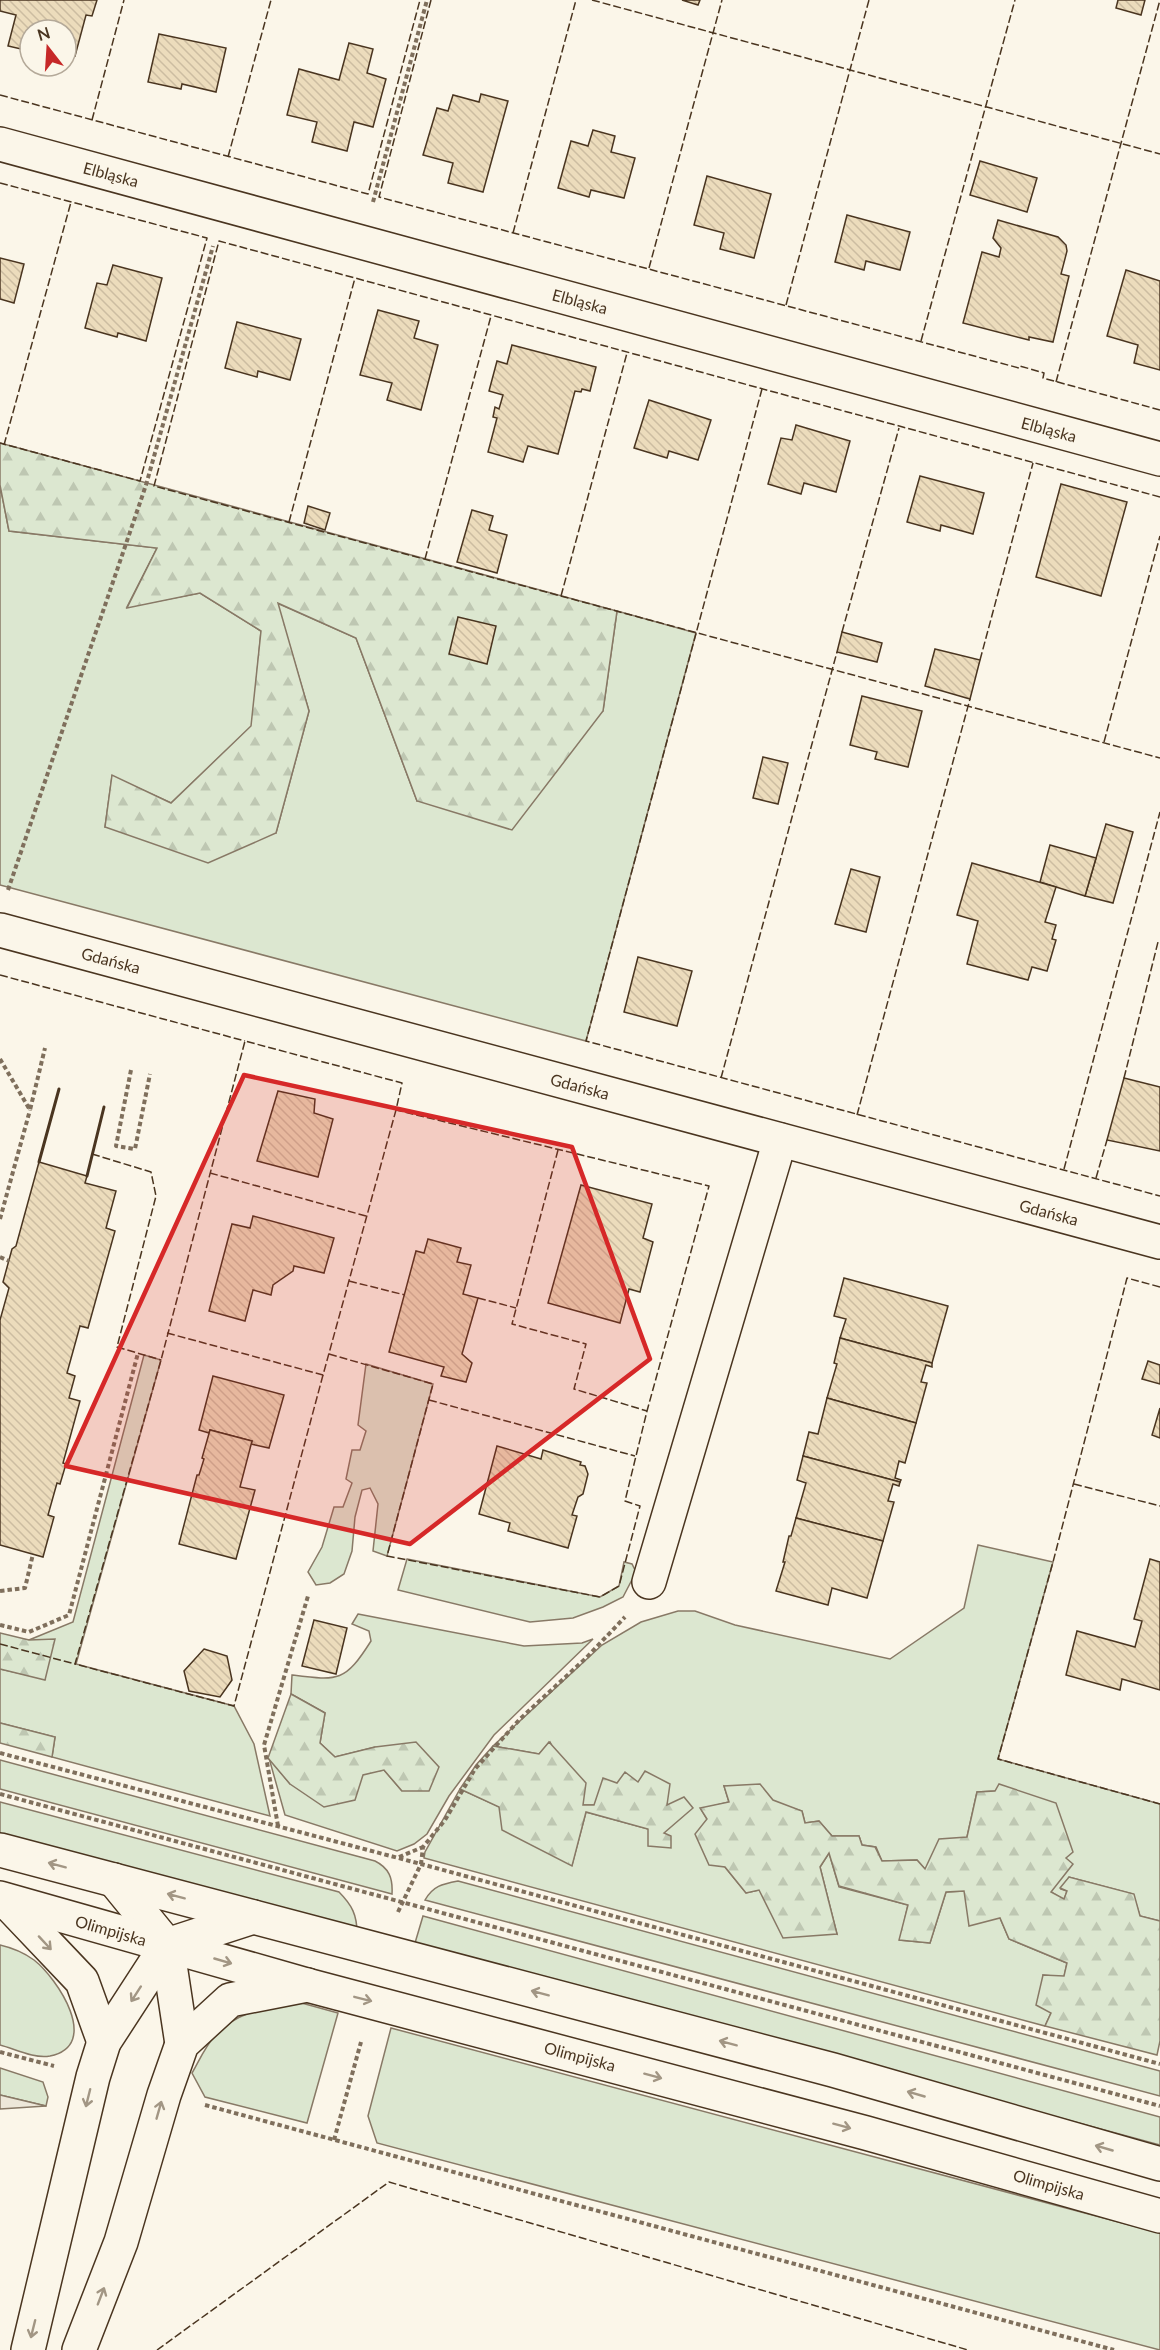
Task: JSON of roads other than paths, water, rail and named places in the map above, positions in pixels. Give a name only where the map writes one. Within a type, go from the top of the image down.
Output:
[{"type":"street","name":"Elbląska","points":[[0,144],[1160,459]]},
{"type":"street","name":"Gdańska","points":[[2,915],[780,1140],[1160,1242]]},
{"type":"street","points":[[649,1582],[780,1140]]},
{"type":"street","points":[[0,1850],[833,2070],[1160,2164]]},
{"type":"street","points":[[114,1880],[167,1945],[182,2044]]},
{"type":"street","points":[[3,1899],[82,1981],[104,2042]]},
{"type":"street","name":"Olimpijska","points":[[3,1899],[307,1984],[866,2133],[1160,2216]]},
{"type":"street","points":[[28,2350],[90,2088],[104,2042],[167,1945],[253,1917]]},
{"type":"street","points":[[79,2350],[121,2242],[164,2095],[182,2044],[230,2000],[307,1984]]}]
